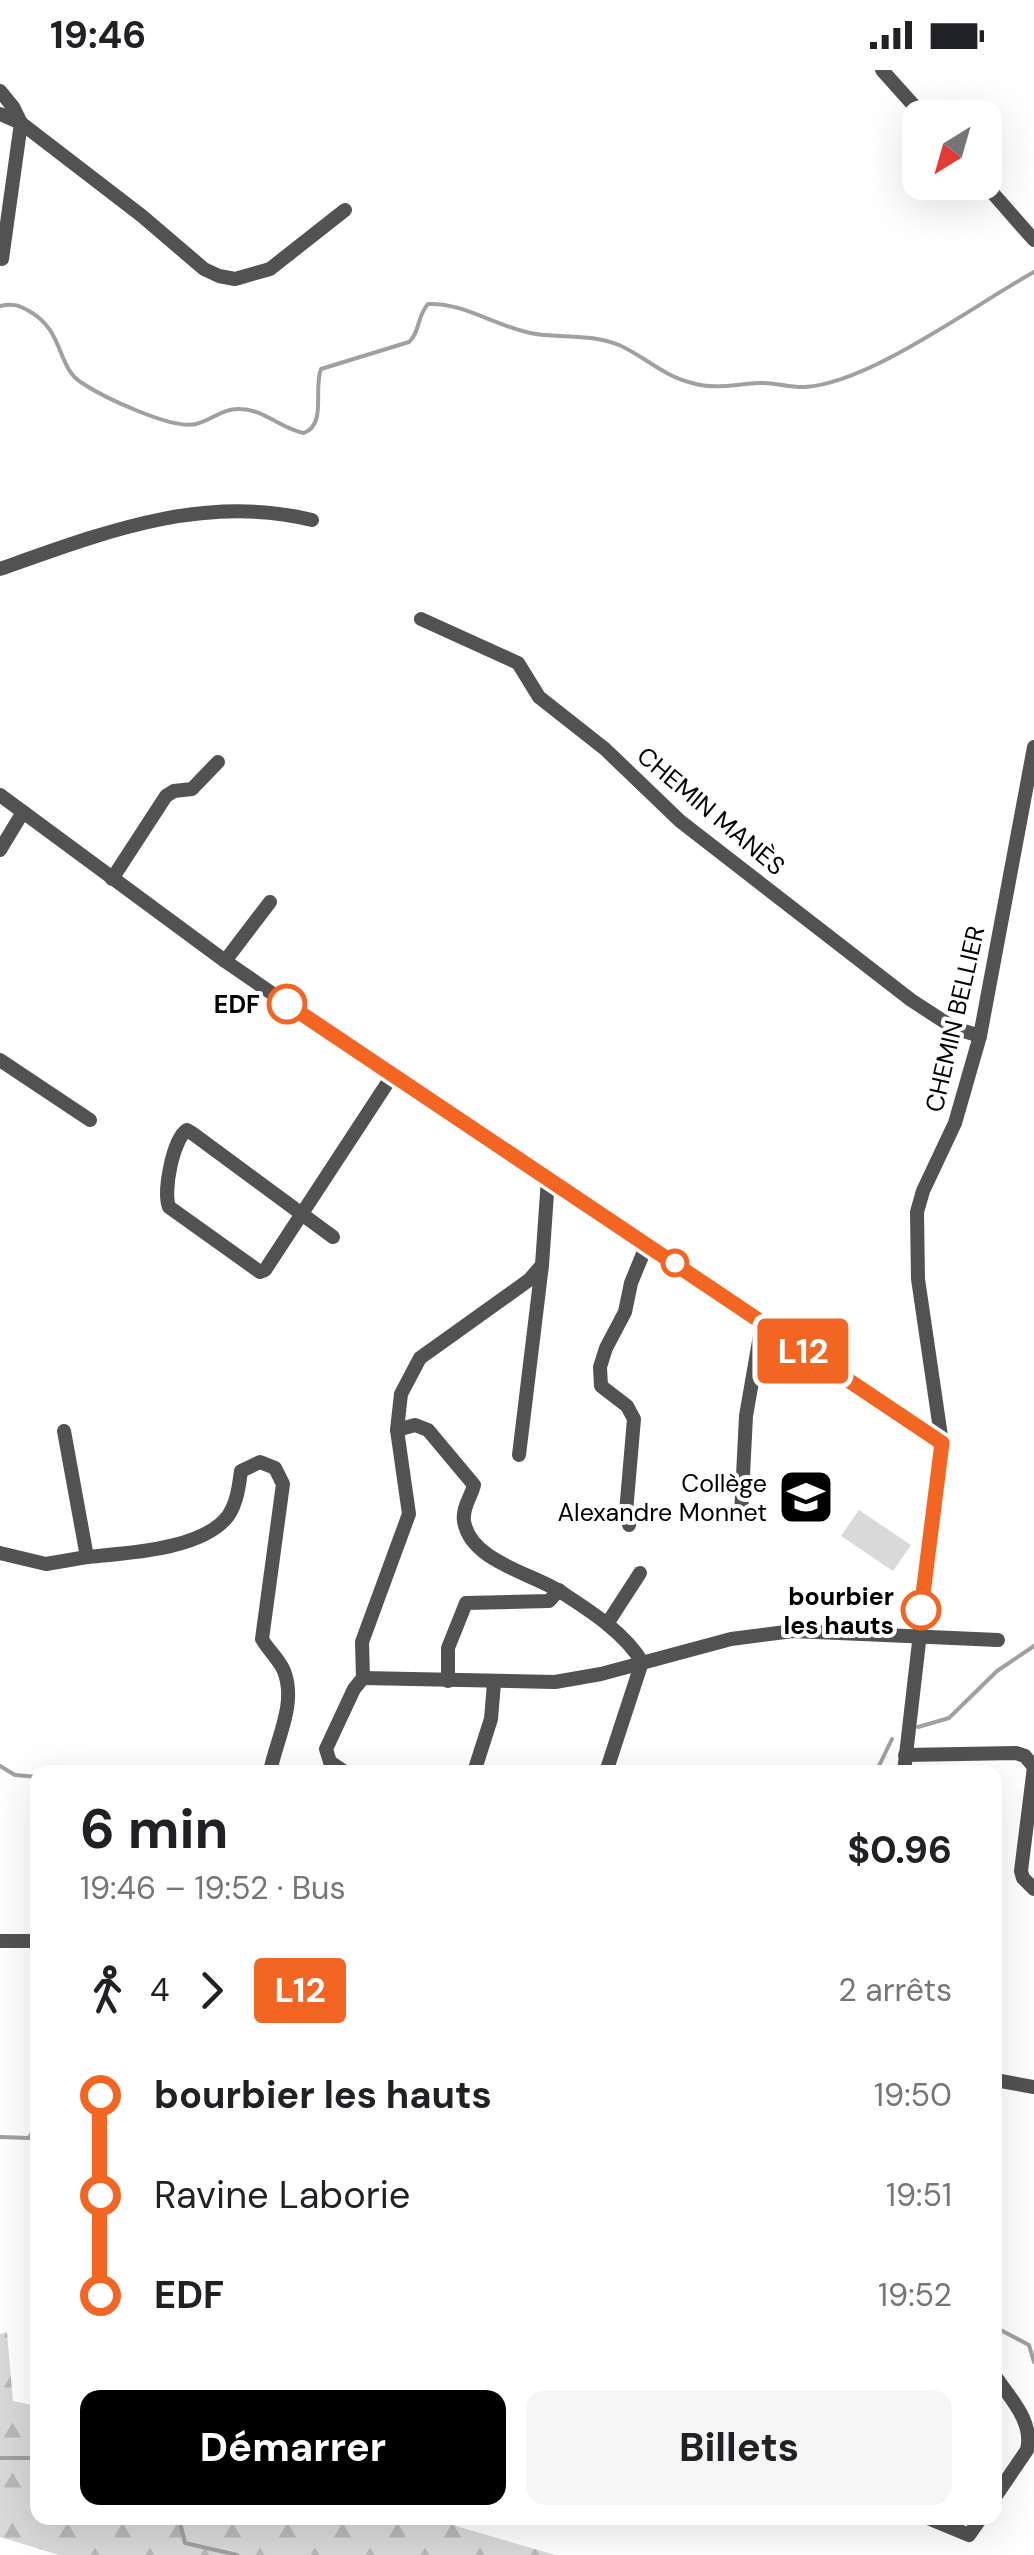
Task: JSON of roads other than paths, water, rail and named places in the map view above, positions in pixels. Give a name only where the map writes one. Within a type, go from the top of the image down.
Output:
[{"type":"street","points":[[882,70],[909,100]]},
{"type":"street","points":[[0,92],[21,123],[2,259]]},
{"type":"street","points":[[0,114],[21,123],[204,269],[235,279],[270,270],[345,210]]},
{"type":"street","points":[[998,200],[1034,240]]},
{"type":"street","points":[[0,569],[113,530],[207,511],[257,510],[312,520]]},
{"type":"street","name":"CHEMIN MANÈS","points":[[420,619],[518,663],[539,697],[605,749],[680,821],[922,1007],[954,1028],[980,1036]]},
{"type":"street","name":"CHEMIN BELLIER","points":[[905,1765],[942,1443],[918,1279],[917,1212],[955,1122],[980,1036],[1030,789],[1034,747]]},
{"type":"street","points":[[112,879],[166,796],[192,789],[218,762]]},
{"type":"street","points":[[0,795],[225,961],[392,1076],[942,1443]]},
{"type":"street","points":[[0,850],[24,812]]},
{"type":"street","points":[[225,961],[270,902]]},
{"type":"street","points":[[0,1060],[90,1120]]},
{"type":"street","points":[[333,1237],[302,1212],[192,1133],[186,1130],[180,1134],[166,1192],[169,1207],[254,1270],[265,1270],[302,1212],[392,1076]]},
{"type":"street","points":[[519,1454],[542,1265],[548,1179]]},
{"type":"street","points":[[630,1524],[626,1512],[634,1419],[627,1406],[605,1392],[599,1377],[606,1348],[625,1312],[630,1283],[647,1244]]},
{"type":"street","points":[[333,1765],[326,1749],[363,1678],[362,1642],[409,1514],[397,1430],[401,1394],[420,1358],[530,1280],[542,1265]]},
{"type":"street","points":[[741,1515],[746,1416],[762,1324]]},
{"type":"street","points":[[397,1430],[415,1424],[428,1430],[474,1484],[463,1518],[470,1537],[480,1548],[558,1590],[608,1624],[635,1650],[642,1662],[608,1765]]},
{"type":"street","points":[[64,1431],[87,1557]]},
{"type":"street","points":[[0,1553],[46,1564],[146,1551],[193,1538],[218,1527],[234,1505],[241,1471],[260,1462],[275,1468],[283,1484],[262,1638],[281,1665],[289,1687],[272,1765]]},
{"type":"street","points":[[608,1624],[640,1572]]},
{"type":"street","points":[[448,1681],[448,1648],[466,1603],[549,1600],[558,1590]]},
{"type":"street","points":[[363,1678],[555,1682],[731,1639],[793,1631],[998,1640]]},
{"type":"street","points":[[476,1765],[491,1719],[494,1682]]},
{"type":"street","points":[[906,1756],[1025,1756],[1034,1767],[1029,1840],[1020,1871],[1034,1889]]},
{"type":"street","points":[[0,1941],[30,1942]]},
{"type":"street","points":[[1002,2081],[1034,2087]]},
{"type":"street","points":[[1002,2386],[1021,2412],[1030,2441],[1002,2486]]},
{"type":"street","points":[[944,2525],[968,2535],[976,2525]]},
{"type":"waterway","points":[[0,306],[19,306],[41,319],[74,376],[138,411],[185,425],[228,410],[249,410],[304,433],[315,422],[321,369],[409,342],[428,304],[455,307],[536,334],[609,342],[672,376],[701,385],[765,383],[805,387],[831,382],[890,358],[1034,272]]},
{"type":"waterway","points":[[918,1727],[949,1718],[997,1671],[1034,1646]]},
{"type":"waterway","points":[[879,1765],[892,1739]]},
{"type":"waterway","points":[[0,1766],[15,1775],[30,1776]]},
{"type":"waterway","points":[[0,2137],[30,2136]]},
{"type":"waterway","points":[[1002,2331],[1029,2345],[1034,2362]]},
{"type":"waterway","points":[[0,2458],[30,2458]]},
{"type":"waterway","points":[[181,2525],[185,2543],[237,2555]]},
{"type":"place","name":"EDF","points":[[287,1004]]},
{"type":"place","name":"Collège Alexandre Monnet","points":[[806,1497]]},
{"type":"place","name":"bourbier les hauts","points":[[921,1610]]}]
